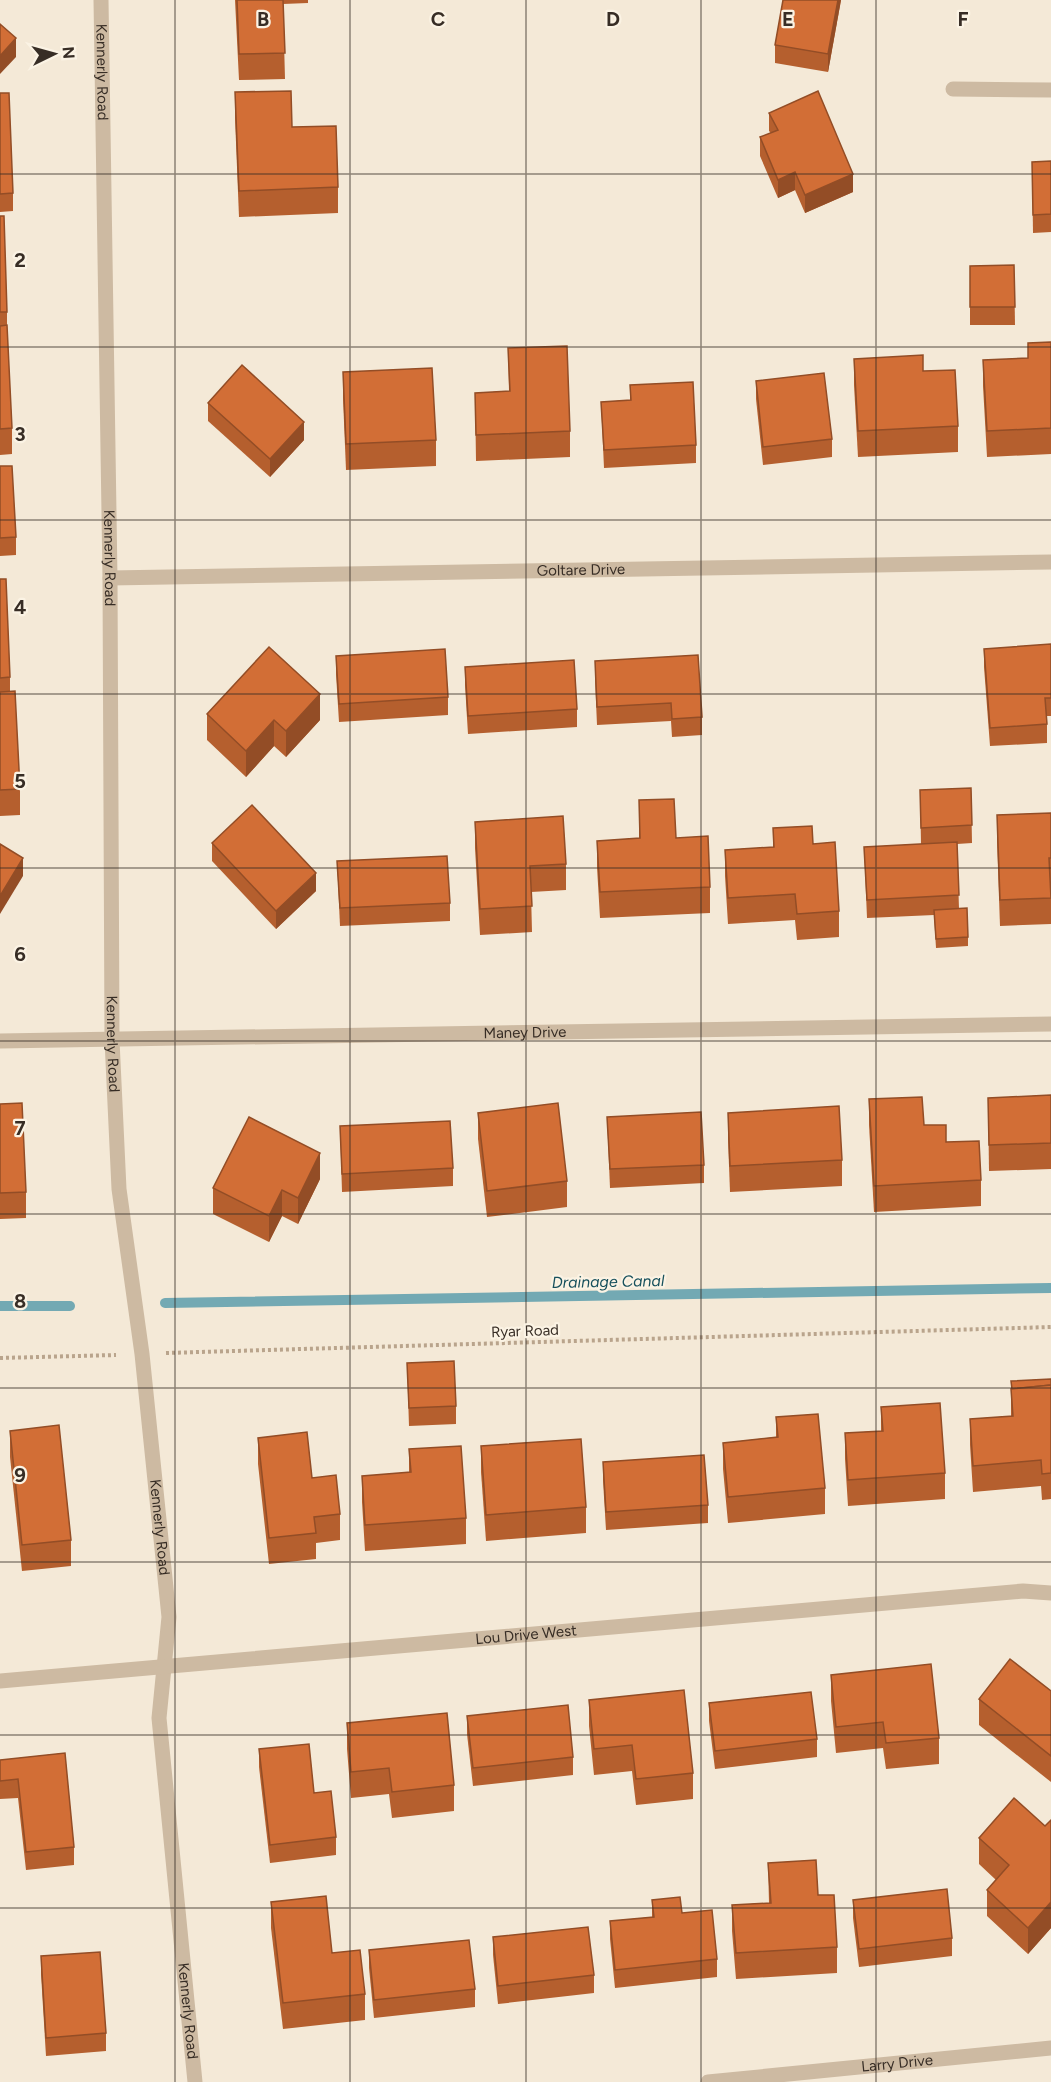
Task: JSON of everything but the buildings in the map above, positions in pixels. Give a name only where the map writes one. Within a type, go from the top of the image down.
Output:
[{"type":"street","name":"Kennerly Road","points":[[101,0],[110,578],[112,1040],[119,1189],[142,1354],[169,1617],[159,1718],[195,2082]]},
{"type":"street","points":[[953,89],[1051,90]]},
{"type":"street","name":"Goltare Drive","points":[[110,578],[1051,562]]},
{"type":"street","name":"Maney Drive","points":[[0,1041],[1051,1024]]},
{"type":"street","name":"Lou Drive West","points":[[0,1681],[1023,1591],[1051,1593]]},
{"type":"street","name":"Larry Drive","points":[[708,2082],[1051,2048]]},
{"type":"path","name":"Ryar Road","points":[[0,1358],[1051,1328]]},
{"type":"waterway","name":"Drainage Canal","points":[[165,1303],[1051,1288]]},
{"type":"waterway","name":"Drainage Canal","points":[[0,1306],[70,1306]]}]
